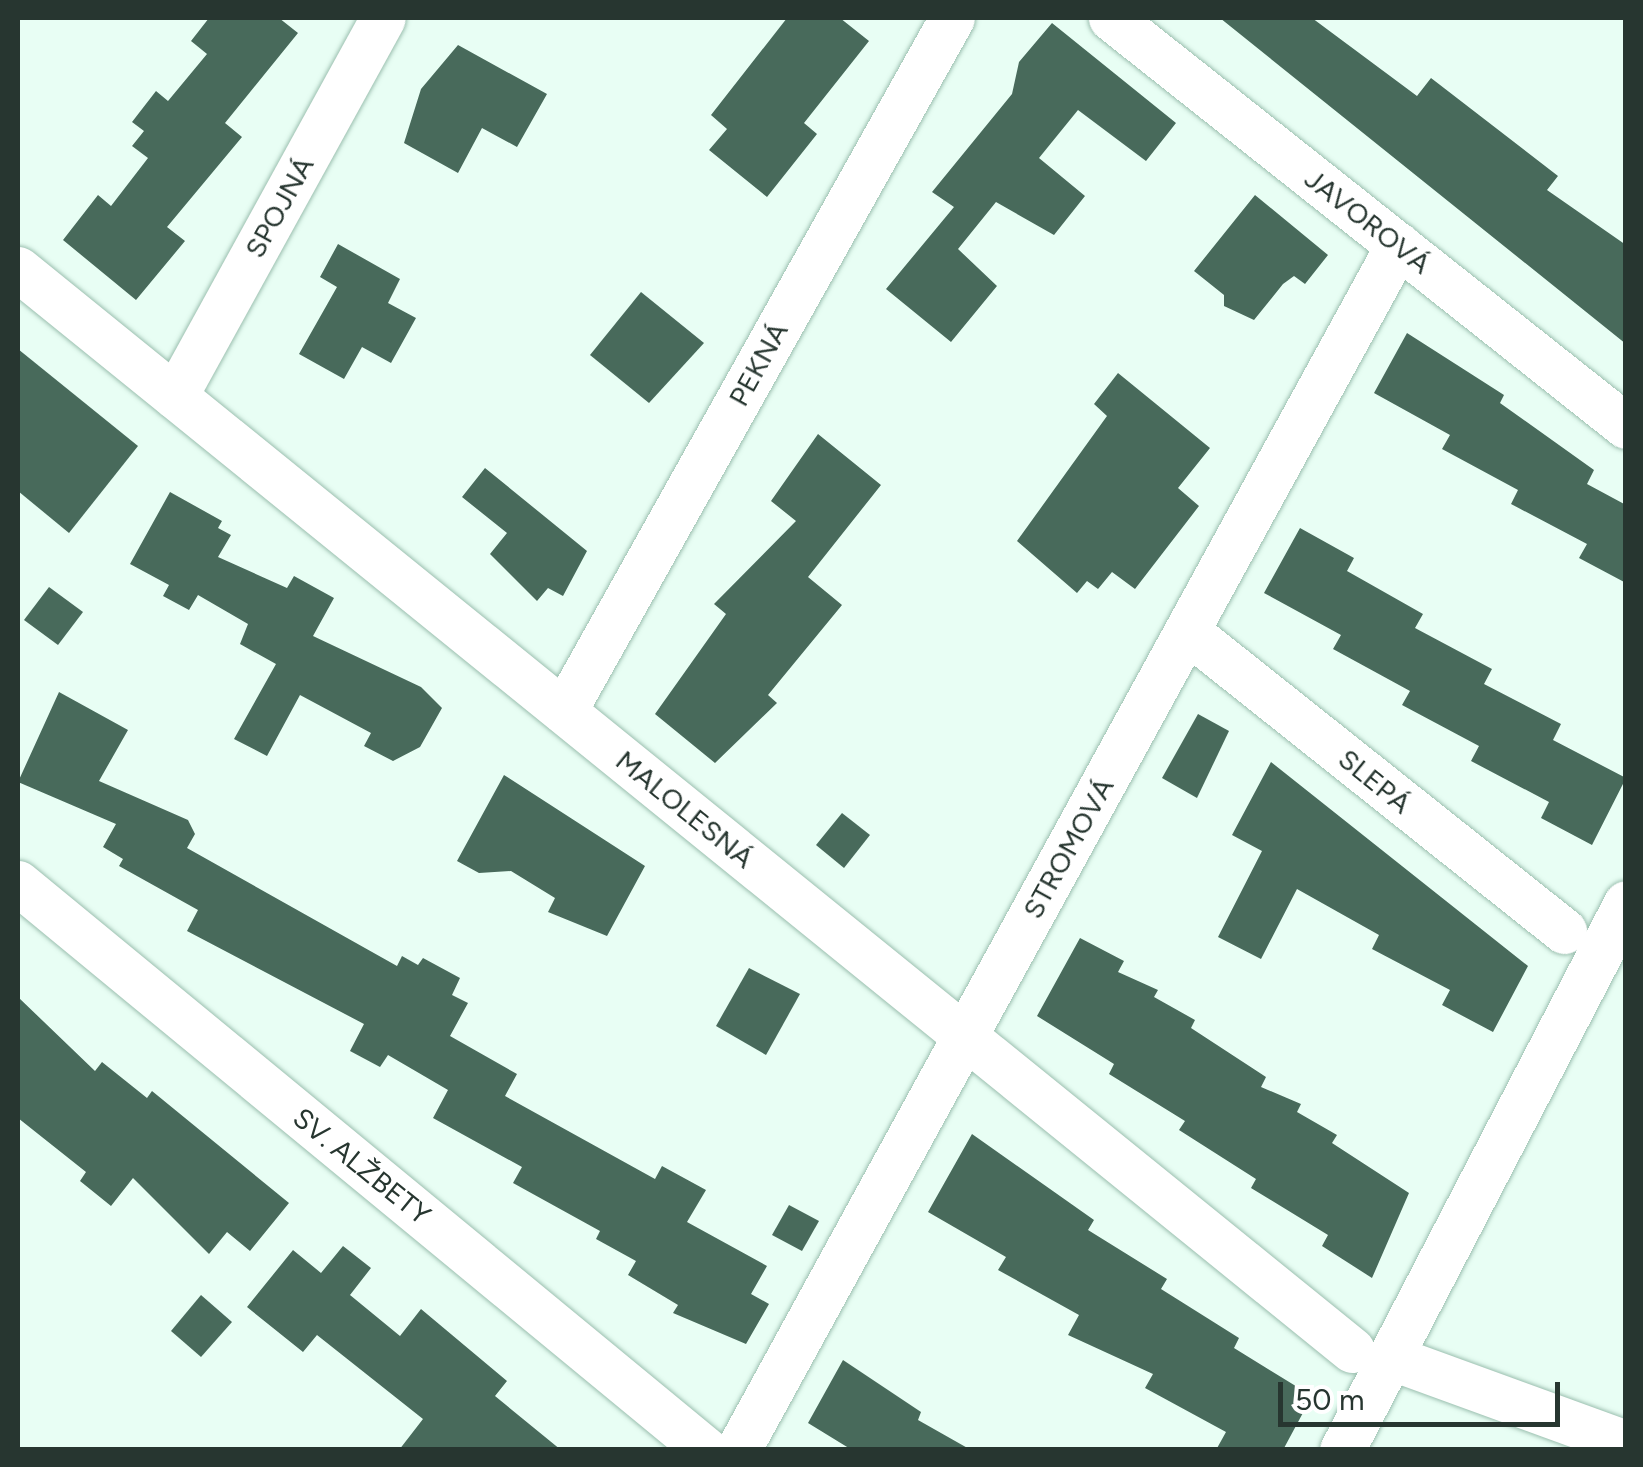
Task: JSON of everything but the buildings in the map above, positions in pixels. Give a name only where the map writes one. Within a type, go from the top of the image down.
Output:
[{"type":"street","name":"SPOJNÁ","points":[[175,396],[384,18]]},
{"type":"street","name":"PEKNÁ","points":[[564,711],[952,18]]},
{"type":"street","name":"JAVOROVÁ","points":[[1110,18],[1626,426]]},
{"type":"street","name":"STROMOVÁ","points":[[738,1450],[1398,245]]},
{"type":"street","name":"MALOLESNÁ","points":[[18,269],[965,1036],[1371,1353],[1626,1443]]},
{"type":"street","name":"SLEPÁ","points":[[1187,631],[1598,942]]},
{"type":"street","name":"SV. ALŽBETY","points":[[18,883],[706,1450]]},
{"type":"street","points":[[1342,1450],[1371,1353],[1598,942],[1626,903]]}]
